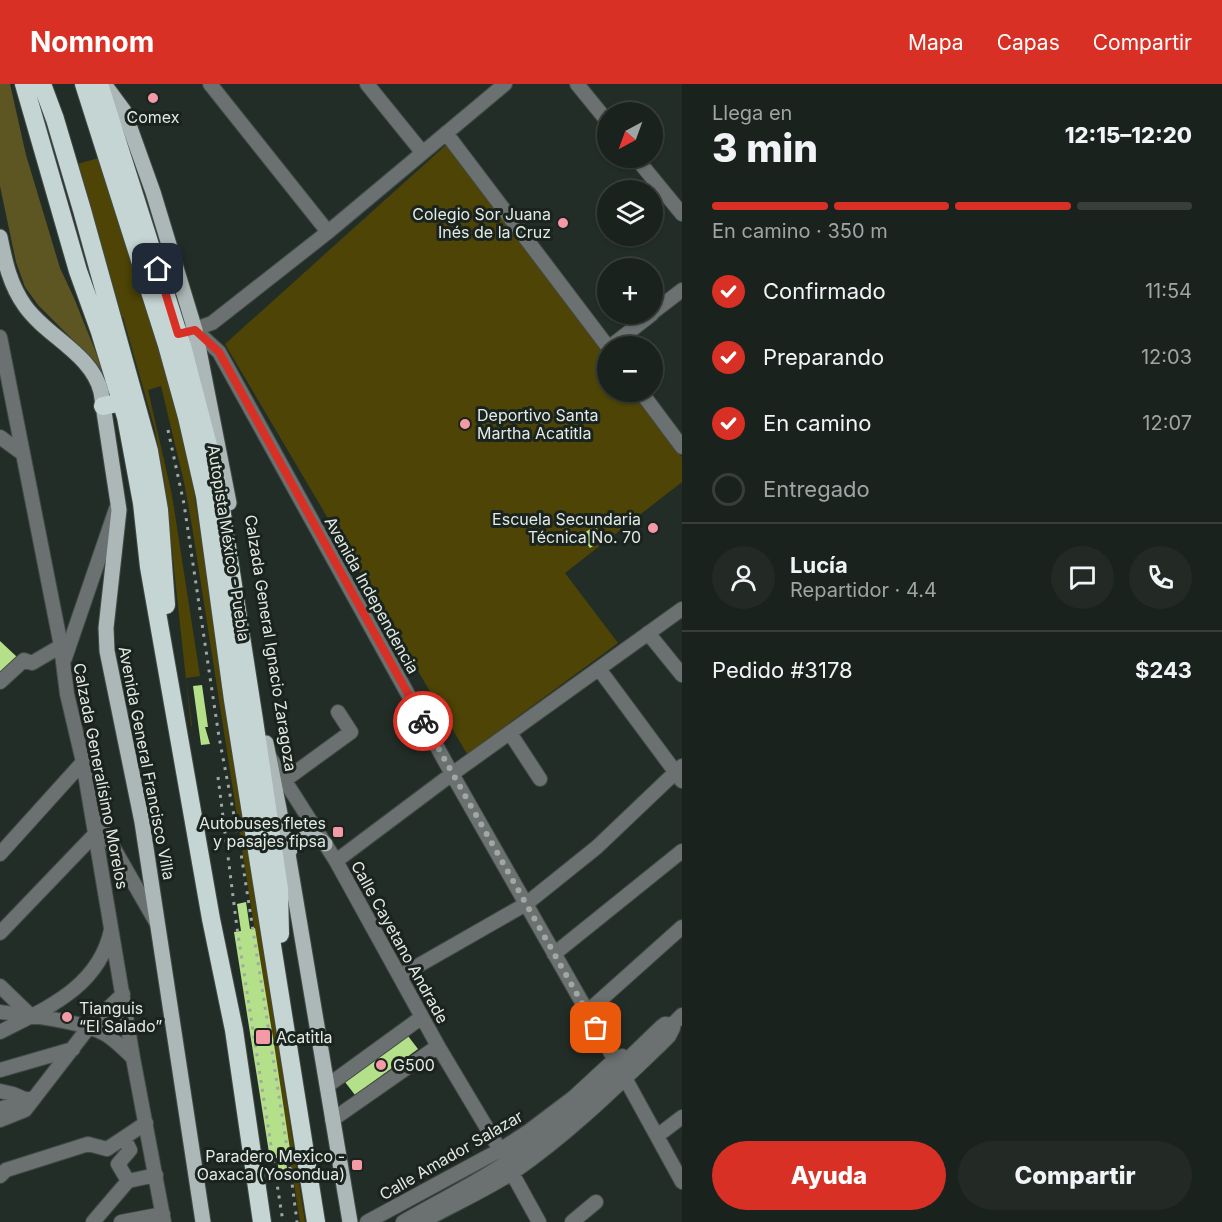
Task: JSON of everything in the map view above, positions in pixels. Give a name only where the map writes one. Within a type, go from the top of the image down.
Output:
[{"type":"highway","points":[[24,84],[78,271],[122,402],[142,503],[149,567],[211,920],[234,1030],[262,1222]]},
{"type":"highway","points":[[42,84],[55,118],[85,220],[149,451],[159,510],[165,568],[168,667]]},
{"type":"highway","name":"Autopista México - Puebla","points":[[84,84],[166,345],[189,427],[204,496],[233,700],[284,1020]]},
{"type":"highway","name":"Calzada General Ignacio Zaragoza","points":[[99,84],[187,332],[219,495],[254,720]]},
{"type":"highway","points":[[103,406],[122,402]]},
{"type":"highway","points":[[254,720],[268,753]]},
{"type":"highway","points":[[254,720],[279,889],[284,1020],[316,1222]]},
{"type":"main road","name":"Calzada General Ignacio Zaragoza","points":[[104,84],[124,111],[150,183],[230,505],[258,704],[288,854],[350,1222]]},
{"type":"main road","name":"Avenida General Francisco Villa","points":[[0,237],[7,272],[20,297],[42,325],[90,369],[99,382],[119,498],[120,520],[109,596],[106,642],[142,822],[203,1222]]},
{"type":"main road","points":[[288,854],[292,845],[304,837],[316,838],[325,844]]},
{"type":"street","points":[[210,84],[328,232]]},
{"type":"street","points":[[367,84],[422,152]]},
{"type":"street","points":[[187,332],[212,323],[328,232],[506,84]]},
{"type":"street","points":[[577,84],[597,109]]},
{"type":"street","points":[[446,133],[601,336]]},
{"type":"street","points":[[644,168],[682,214]]},
{"type":"street","points":[[663,305],[682,290]]},
{"type":"street","points":[[623,336],[638,324]]},
{"type":"street","name":"Avenida Independencia","points":[[187,332],[219,352],[452,774],[682,1182]]},
{"type":"street","name":"Calzada Generalísimo Morelos","points":[[0,337],[3,373],[22,453],[92,809],[133,1058],[164,1218]]},
{"type":"street","points":[[648,402],[682,447]]},
{"type":"street","points":[[0,437],[22,453]]},
{"type":"street","points":[[63,664],[119,498]]},
{"type":"street","points":[[336,861],[452,774],[682,609]]},
{"type":"street","points":[[648,633],[682,675]]},
{"type":"street","points":[[0,682],[24,660],[32,663],[61,646]]},
{"type":"street","points":[[400,976],[526,904],[597,847],[680,773],[599,669]]},
{"type":"street","points":[[285,780],[351,732],[338,712]]},
{"type":"street","points":[[510,733],[540,779]]},
{"type":"street","name":"Calle Cayetano Andrade","points":[[268,753],[336,861],[438,1046],[500,1150]]},
{"type":"street","points":[[0,854],[83,762]]},
{"type":"street","points":[[92,809],[159,927]]},
{"type":"street","points":[[0,933],[96,833]]},
{"type":"street","points":[[554,954],[682,851]]},
{"type":"street","points":[[0,1032],[66,997],[84,982],[102,955],[112,925]]},
{"type":"street","points":[[587,1012],[682,927]]},
{"type":"street","points":[[0,986],[31,1016]]},
{"type":"street","points":[[0,1120],[22,1112],[89,1027],[123,994]]},
{"type":"street","points":[[0,1012],[89,1027],[105,1034],[133,1058]]},
{"type":"street","points":[[327,1086],[423,1017]]},
{"type":"street","name":"Calle Amador Salazar","points":[[367,1222],[500,1150],[574,1097],[640,1056],[661,1027],[677,1020]]},
{"type":"street","points":[[332,1120],[438,1046]]},
{"type":"street","points":[[0,1070],[73,1049]]},
{"type":"street","name":"Calle Amador Salazar","points":[[403,1222],[512,1159],[556,1126],[620,1069],[640,1056]]},
{"type":"street","name":"Calle Amador Salazar","points":[[422,1222],[512,1173],[587,1115],[620,1069]]},
{"type":"street","points":[[0,1091],[32,1099]]},
{"type":"street","points":[[0,1109],[32,1099]]},
{"type":"street","points":[[657,1136],[682,1117]]},
{"type":"street","points":[[0,1176],[6,1170],[88,1144],[107,1149],[146,1123]]},
{"type":"street","points":[[124,1138],[130,1150],[118,1164],[128,1181]]},
{"type":"street","points":[[512,1173],[539,1222]]},
{"type":"street","points":[[93,1222],[128,1181],[156,1175]]},
{"type":"street","points":[[572,1222],[596,1202]]},
{"type":"street","points":[[121,1222],[164,1218]]},
{"type":"shaded area","points":[[0,84],[10,84],[26,155],[60,268],[105,375],[38,305],[25,287],[16,262],[0,186]]},
{"type":"shaded area","name":"Deportivo Santa Martha Acatitla","points":[[446,145],[597,345],[597,402],[641,402],[682,457],[682,482],[565,573],[618,643],[467,754],[225,344]]},
{"type":"shaded area","points":[[116,153],[190,466],[305,1222],[300,1222],[184,482],[161,386],[148,390],[172,495],[200,676],[186,678],[192,726],[191,726],[165,485],[155,430],[123,317],[108,321],[60,169]]},
{"type":"building","points":[[595,526],[604,539],[590,548],[581,535]]},
{"type":"building","points":[[0,641],[17,657],[0,674]]},
{"type":"building","points":[[202,685],[208,727],[205,727],[210,744],[201,745],[193,686]]},
{"type":"building","points":[[246,902],[250,929],[255,928],[291,1156],[285,1157],[289,1179],[280,1181],[277,1158],[270,1159],[234,932],[241,931],[237,904]]},
{"type":"building","name":"G500","points":[[408,1036],[418,1049],[355,1095],[345,1082]]},
{"type":"railway","points":[[168,430],[184,504],[219,737],[240,847],[297,1222]]},
{"type":"railway","points":[[218,777],[237,928],[283,1222]]},
{"type":"way so far","points":[[423,721],[596,1028]]},
{"type":"place","name":"Comex","points":[[153,98]]},
{"type":"place","name":"Colegio Sor Juana Inés de la Cruz","points":[[563,223]]},
{"type":"place","name":"Deportivo Santa Martha Acatitla","points":[[465,424]]},
{"type":"place","name":"Escuela Secundaria Técnica No. 70","points":[[653,528]]},
{"type":"place","name":"Autobuses fletes y pasajes fipsa","points":[[338,832]]},
{"type":"place","name":"Tianguis “El Salado”","points":[[67,1017]]},
{"type":"place","name":"Acatitla","points":[[263,1037]]},
{"type":"place","name":"G500","points":[[381,1065]]},
{"type":"place","name":"Paradero Mexico - Oaxaca (Yosondua)","points":[[357,1165]]},
{"type":"route","points":[[158,269],[178,334],[195,330],[219,352],[423,721]]}]
